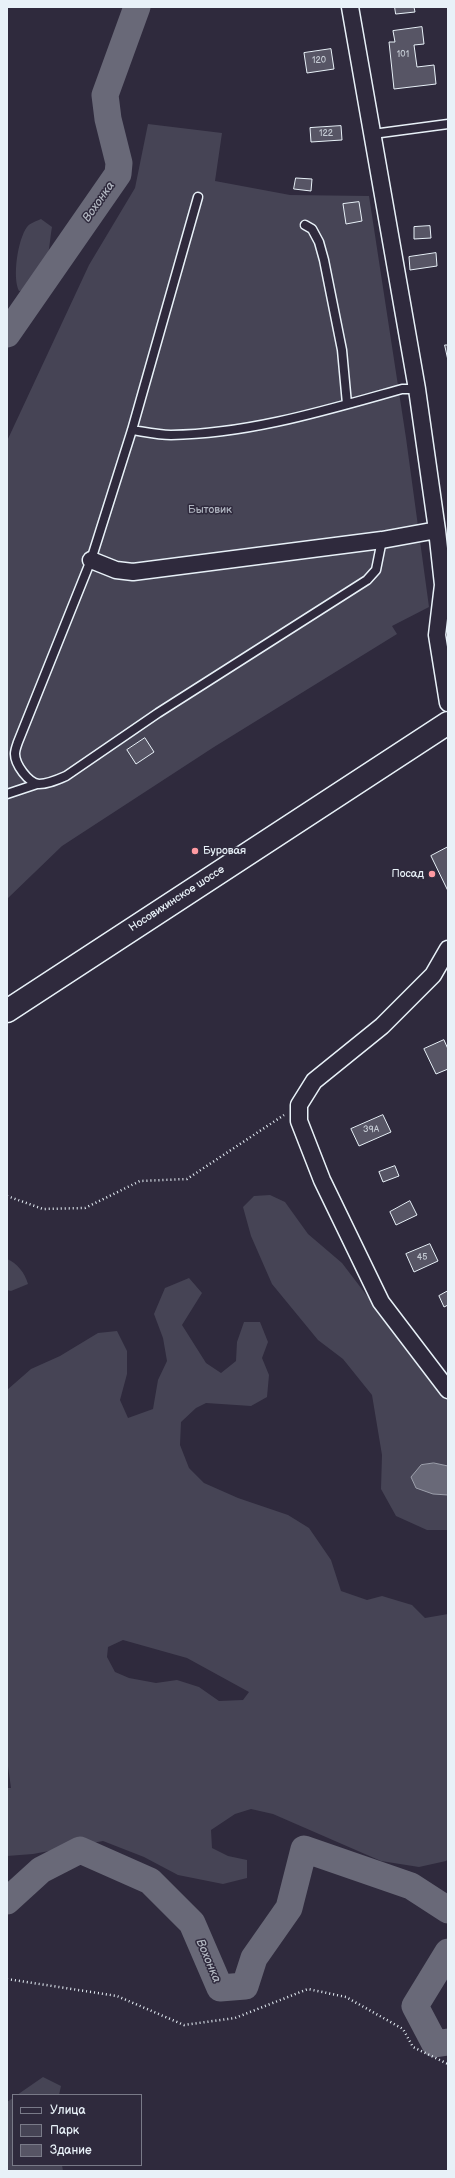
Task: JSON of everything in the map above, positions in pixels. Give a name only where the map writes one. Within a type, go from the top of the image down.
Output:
[{"type":"main road","name":"Носовихинское шоссе","points":[[7,1011],[448,723]]},
{"type":"street","points":[[350,7],[417,389],[437,530],[443,585],[437,635],[448,703]]},
{"type":"street","points":[[91,560],[116,570],[133,572],[382,540],[437,530]]},
{"type":"street","points":[[448,949],[433,975],[382,1026],[314,1081],[299,1105],[299,1121],[322,1180],[382,1302],[448,1390]]},
{"type":"lane","points":[[373,134],[448,124]]},
{"type":"lane","points":[[37,784],[28,779],[19,767],[15,755],[18,742],[91,560],[132,430],[198,197]]},
{"type":"lane","points":[[305,225],[312,230],[319,242],[324,260],[342,350],[347,404]]},
{"type":"lane","points":[[132,430],[170,435],[228,430],[347,404],[402,389],[417,389]]},
{"type":"lane","points":[[7,794],[37,784],[50,783],[66,776],[158,713],[367,580],[376,570],[382,540]]},
{"type":"path","points":[[7,1196],[43,1210],[84,1208],[140,1181],[187,1179],[299,1105]]},
{"type":"path","points":[[7,1979],[117,1996],[184,2025],[235,2018],[308,1989],[346,1997],[403,2029],[414,2047],[448,2064]]},
{"type":"green space","name":"Бытовик","points":[[148,124],[222,133],[215,181],[290,195],[369,196],[406,438],[429,607],[392,626],[397,634],[214,747],[62,846],[7,899],[7,441],[89,265],[135,188]]},
{"type":"green space","points":[[41,219],[52,227],[48,256],[42,276],[29,289],[19,291],[17,285],[16,268],[21,240],[27,227]]},
{"type":"green space","points":[[270,1195],[285,1202],[308,1234],[342,1263],[448,1402],[448,1466],[434,1463],[433,1494],[448,1495],[448,1530],[427,1530],[396,1516],[381,1489],[382,1455],[372,1395],[343,1359],[318,1340],[272,1284],[251,1236],[243,1207],[254,1196]]},
{"type":"green space","points":[[7,1259],[20,1269],[28,1284],[11,1291],[7,1290]]},
{"type":"green space","points":[[189,1278],[202,1293],[182,1325],[206,1363],[221,1373],[236,1361],[237,1342],[244,1322],[260,1322],[268,1342],[262,1358],[269,1375],[267,1397],[251,1406],[206,1403],[196,1408],[181,1422],[180,1445],[189,1468],[204,1483],[238,1498],[288,1515],[309,1528],[331,1560],[341,1591],[367,1600],[382,1596],[412,1605],[425,1618],[448,1614],[448,1859],[446,1861],[419,1867],[381,1861],[273,1814],[251,1809],[235,1814],[211,1830],[212,1848],[228,1856],[247,1860],[247,1878],[223,1884],[178,1875],[144,1857],[103,1841],[33,1854],[7,1856],[7,1788],[11,1788],[7,1759],[7,1390],[31,1369],[60,1356],[98,1333],[117,1331],[127,1351],[127,1374],[120,1400],[128,1418],[153,1409],[158,1380],[167,1361],[163,1338],[154,1314],[165,1288]],"holes":[[[123,1640],[187,1658],[249,1692],[243,1700],[219,1701],[199,1687],[177,1680],[156,1683],[129,1678],[115,1672],[107,1657],[108,1647]]]},
{"type":"green space","points":[[43,2077],[61,2086],[59,2094],[18,2094]]},
{"type":"green space","points":[[12,2099],[12,2166],[62,2166],[63,2171],[7,2171],[7,2102]]},
{"type":"water","points":[[434,1463],[448,1466],[448,1495],[433,1494],[416,1488],[411,1477],[421,1465]]},
{"type":"building","points":[[395,7],[414,7],[415,12],[396,14]]},
{"type":"building","points":[[422,27],[424,44],[414,45],[417,67],[434,65],[436,84],[394,89],[389,42],[395,42],[393,31]]},
{"type":"building","points":[[331,49],[334,69],[307,73],[304,53]]},
{"type":"building","points":[[341,126],[342,140],[311,142],[310,128]]},
{"type":"building","points":[[296,178],[312,179],[311,191],[294,189]]},
{"type":"building","points":[[359,202],[362,221],[346,224],[343,204]]},
{"type":"building","points":[[430,226],[431,238],[414,239],[414,227]]},
{"type":"building","points":[[436,253],[437,266],[410,270],[409,257]]},
{"type":"building","points":[[445,345],[448,345],[448,360]]},
{"type":"building","points":[[145,738],[154,752],[136,764],[127,750]]},
{"type":"building","points":[[448,847],[448,891],[431,856]]},
{"type":"building","points":[[444,1040],[448,1049],[448,1069],[436,1074],[424,1049]]},
{"type":"building","points":[[383,1115],[391,1132],[359,1146],[351,1129]]},
{"type":"building","points":[[395,1166],[399,1176],[383,1182],[379,1172]]},
{"type":"building","points":[[410,1201],[417,1215],[396,1225],[390,1212]]},
{"type":"building","points":[[430,1244],[438,1261],[414,1272],[406,1254]]},
{"type":"building","points":[[448,1291],[448,1305],[444,1307],[439,1296]]},
{"type":"waterway","name":"Вохонка","points":[[7,334],[118,174],[119,163],[108,119],[105,95],[137,7]]},
{"type":"waterway","name":"Вохонка","points":[[7,1901],[41,1870],[80,1850],[150,1881],[192,1923],[220,1988],[245,1986],[254,1958],[289,1908],[304,1849],[411,1886],[448,1910]]},
{"type":"waterway","name":"Вохонка","points":[[448,1952],[415,2006],[435,2044],[448,2042]]},
{"type":"place","name":"Буровая","points":[[195,851]]},
{"type":"place","name":"Посад","points":[[432,874]]}]
